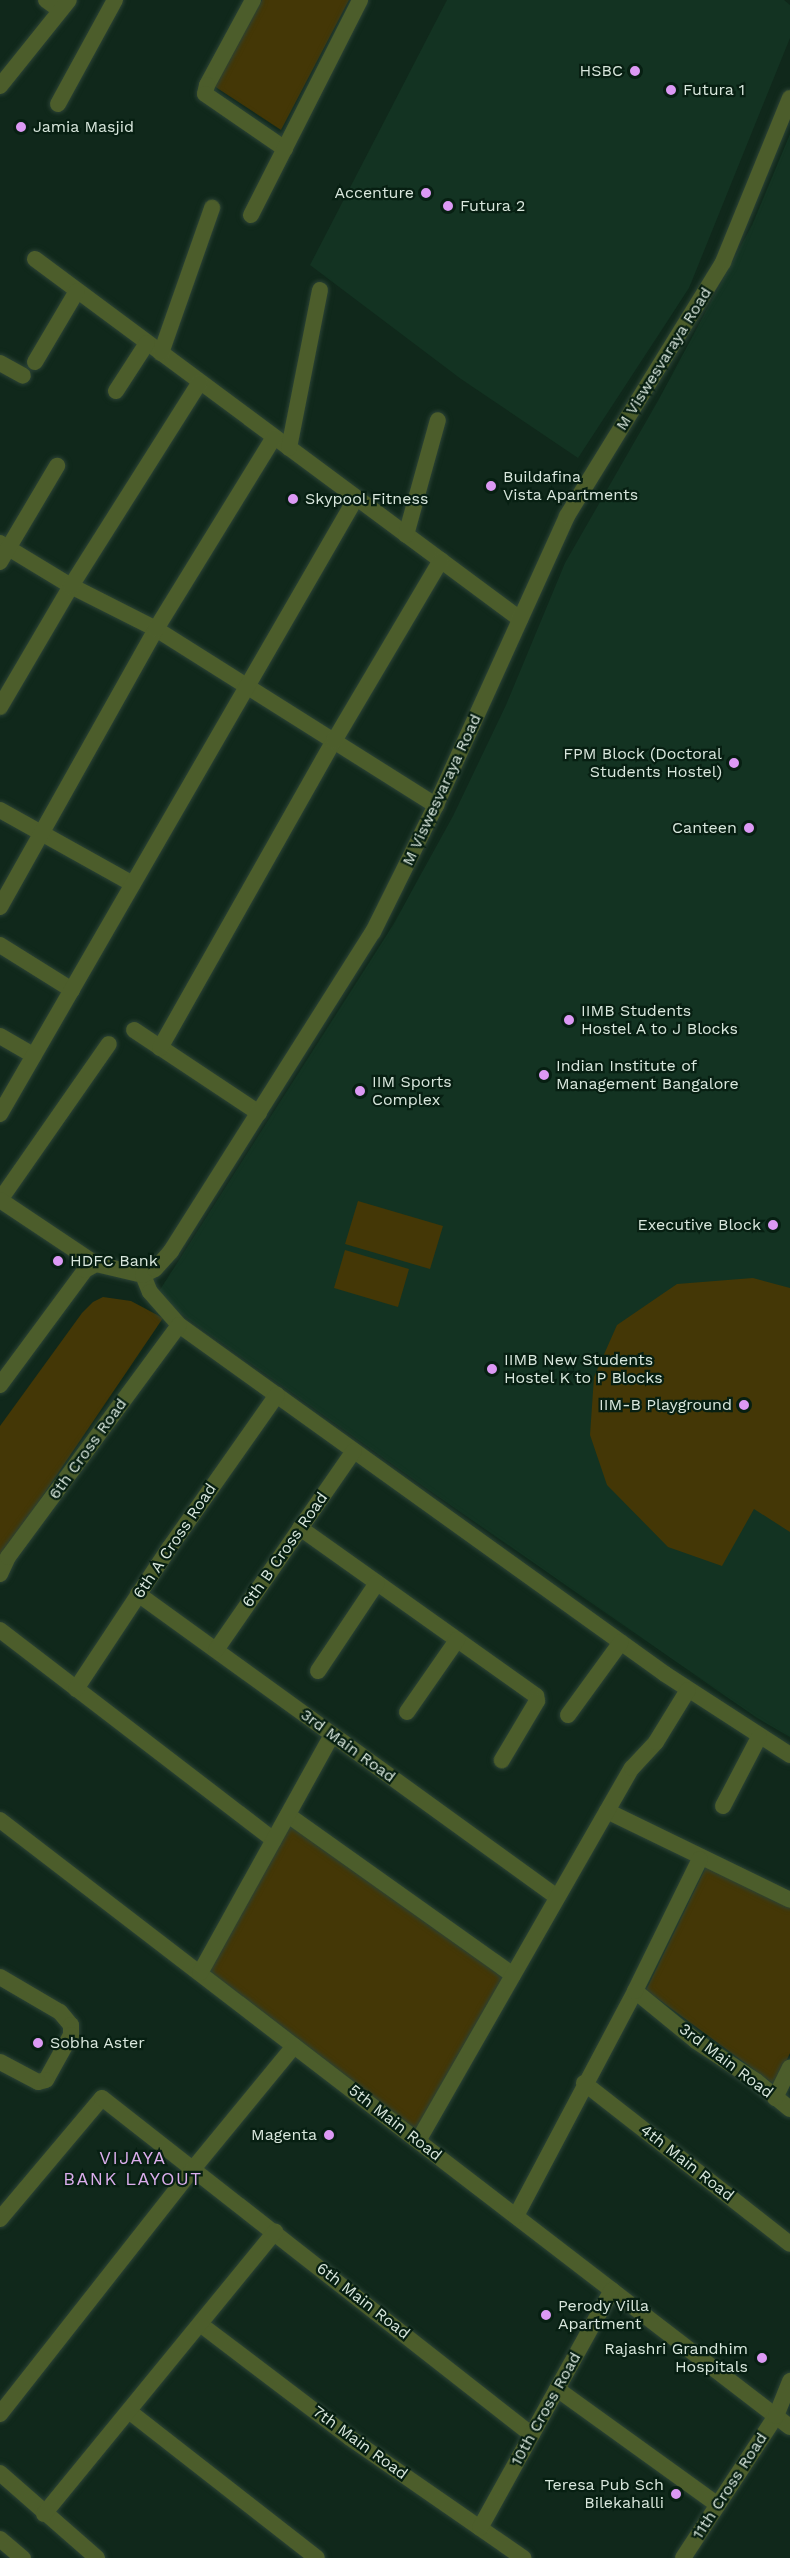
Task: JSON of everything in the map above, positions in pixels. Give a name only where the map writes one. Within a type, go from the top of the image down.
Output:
[{"type":"street","points":[[58,104],[115,0]]},
{"type":"street","points":[[253,0],[205,93],[285,149]]},
{"type":"street","points":[[251,215],[360,0]]},
{"type":"street","points":[[0,86],[58,3]]},
{"type":"street","name":"M Viswesvaraya Road","points":[[143,1275],[155,1269],[177,1244],[382,917],[436,805],[567,516],[723,262],[790,98]]},
{"type":"street","points":[[161,353],[212,208]]},
{"type":"street","points":[[35,259],[520,619]]},
{"type":"street","points":[[290,448],[320,290]]},
{"type":"street","points":[[35,362],[77,291]]},
{"type":"street","points":[[116,391],[147,343]]},
{"type":"street","points":[[0,363],[23,376]]},
{"type":"street","points":[[0,707],[71,586],[201,382]]},
{"type":"street","points":[[406,535],[438,420]]},
{"type":"street","points":[[0,907],[156,630],[274,437]]},
{"type":"street","points":[[57,466],[3,551],[156,630],[436,805]]},
{"type":"street","points":[[1,1109],[34,1056],[356,498]]},
{"type":"street","points":[[160,1048],[334,741],[441,560]]},
{"type":"street","points":[[0,810],[133,884]]},
{"type":"street","points":[[0,945],[72,990]]},
{"type":"street","points":[[134,1030],[259,1113]]},
{"type":"street","points":[[0,1036],[34,1056]]},
{"type":"street","points":[[109,1044],[0,1200],[96,1264],[143,1275],[150,1292],[179,1325],[621,1642],[759,1737],[790,1755]]},
{"type":"street","points":[[0,1385],[78,1277],[96,1264]]},
{"type":"street","name":"6th Cross Road","points":[[0,1574],[8,1557],[179,1325]]},
{"type":"street","name":"6th A Cross Road","points":[[76,1689],[138,1594],[277,1395]]},
{"type":"street","name":"6th B Cross Road","points":[[216,1650],[354,1451]]},
{"type":"street","points":[[300,1528],[536,1696],[537,1701],[502,1760]]},
{"type":"street","points":[[318,1671],[377,1583]]},
{"type":"street","name":"3rd Main Road","points":[[138,1594],[557,1897]]},
{"type":"street","points":[[0,1630],[274,1840]]},
{"type":"street","points":[[407,1712],[457,1640]]},
{"type":"street","points":[[568,1715],[621,1642]]},
{"type":"street","points":[[418,2141],[632,1768],[656,1742],[688,1689]]},
{"type":"street","points":[[200,1974],[332,1735]]},
{"type":"street","points":[[723,1806],[759,1737]]},
{"type":"street","points":[[607,1811],[700,1859],[790,1900]]},
{"type":"street","points":[[288,1815],[513,1975]]},
{"type":"street","name":"5th Main Road","points":[[0,1820],[790,2427]]},
{"type":"street","points":[[516,2216],[635,1991],[700,1859]]},
{"type":"street","points":[[0,1977],[60,2012],[71,2025],[71,2035],[46,2080],[38,2082],[0,2062]]},
{"type":"street","name":"3rd Main Road","points":[[635,1991],[696,2041],[756,2081],[790,2109]]},
{"type":"street","points":[[0,2414],[193,2169],[294,2046]]},
{"type":"street","points":[[775,2098],[790,2067]]},
{"type":"street","name":"4th Main Road","points":[[585,2083],[790,2244]]},
{"type":"street","name":"6th Main Road","points":[[0,2219],[102,2098],[532,2435]]},
{"type":"street","points":[[44,2514],[130,2412],[275,2232]]},
{"type":"street","name":"10th Cross Road","points":[[480,2528],[612,2290]]},
{"type":"street","name":"7th Main Road","points":[[200,2324],[350,2438],[523,2558]]},
{"type":"street","name":"11th Cross Road","points":[[683,2558],[776,2416],[790,2381]]},
{"type":"street","points":[[557,2389],[718,2505]]},
{"type":"street","points":[[130,2412],[317,2558]]},
{"type":"street","points":[[0,2473],[96,2558]]},
{"type":"street","points":[[0,2539],[23,2558]]},
{"type":"shaded area","points":[[262,0],[349,0],[281,130],[214,86]]},
{"type":"shaded area","points":[[447,0],[784,0],[790,5],[790,38],[689,288],[578,458],[461,379],[310,265]]},
{"type":"shaded area","name":"Indian Institute of Management Bangalore","points":[[790,134],[790,1737],[757,1718],[420,1484],[156,1296],[393,925],[453,816],[506,705],[565,563],[659,399],[752,225]]},
{"type":"shaded area","points":[[358,1201],[443,1226],[430,1269],[345,1244]]},
{"type":"shaded area","points":[[345,1250],[409,1269],[398,1307],[334,1288]]},
{"type":"shaded area","points":[[753,1278],[790,1288],[790,1532],[754,1509],[722,1566],[668,1547],[607,1485],[590,1435],[594,1377],[617,1325],[677,1284]]},
{"type":"shaded area","points":[[103,1297],[131,1301],[163,1318],[0,1559],[0,1426],[82,1313],[93,1302]]},
{"type":"shaded area","points":[[288,1815],[513,1975],[418,2141],[200,1973]]},
{"type":"shaded area","points":[[706,1867],[790,1906],[790,2053],[775,2085],[646,1990]]},
{"type":"place","name":"HSBC","points":[[635,71]]},
{"type":"place","name":"Futura 1","points":[[671,90]]},
{"type":"place","name":"Jamia Masjid","points":[[21,127]]},
{"type":"place","name":"Accenture","points":[[426,193]]},
{"type":"place","name":"Futura 2","points":[[448,206]]},
{"type":"place","name":"Buildafina Vista Apartments","points":[[491,486]]},
{"type":"place","name":"Skypool Fitness","points":[[293,499]]},
{"type":"place","name":"FPM Block (Doctoral Students Hostel)","points":[[734,763]]},
{"type":"place","name":"Canteen","points":[[749,828]]},
{"type":"place","name":"IIMB Students Hostel A to J Blocks","points":[[569,1020]]},
{"type":"place","name":"Indian Institute of Management Bangalore","points":[[544,1075]]},
{"type":"place","name":"IIM Sports Complex","points":[[360,1091]]},
{"type":"place","name":"Executive Block","points":[[773,1225]]},
{"type":"place","name":"HDFC Bank","points":[[58,1261]]},
{"type":"place","name":"IIMB New Students Hostel K to P Blocks","points":[[492,1369]]},
{"type":"place","name":"IIM-B Playground","points":[[744,1405]]},
{"type":"place","name":"Sobha Aster","points":[[38,2043]]},
{"type":"place","name":"Magenta","points":[[329,2135]]},
{"type":"place","name":"Perody Villa Apartment","points":[[546,2315]]},
{"type":"place","name":"Rajashri Grandhim Hospitals","points":[[762,2358]]},
{"type":"place","name":"Teresa Pub Sch Bilekahalli","points":[[676,2494]]},
{"type":"district","name":"VIJAYA BANK LAYOUT","points":[[133,2169]]}]
